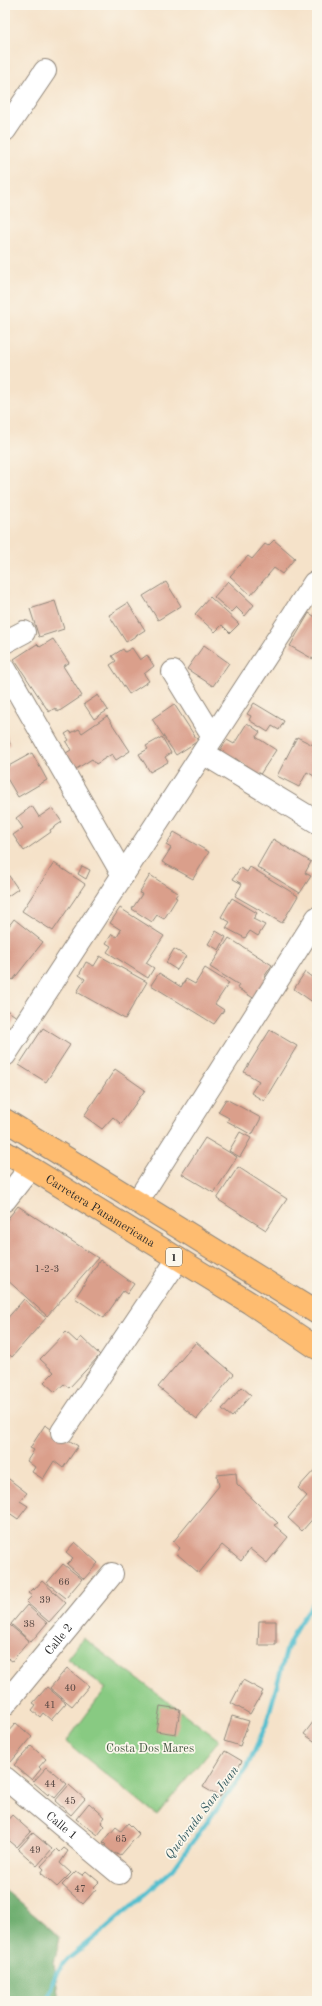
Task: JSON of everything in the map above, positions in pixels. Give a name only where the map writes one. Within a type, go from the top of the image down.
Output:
[{"type":"highway","name":"1","points":[[5,1120],[317,1313]]},
{"type":"highway","name":"Carretera Panamericana","points":[[5,1152],[250,1303],[317,1348]]},
{"type":"highway","points":[[49,1179],[73,1187],[112,1205],[129,1205],[137,1202],[143,1220],[149,1226],[216,1269],[250,1303]]},
{"type":"street","points":[[5,130],[45,71]]},
{"type":"street","points":[[5,1055],[316,582]]},
{"type":"street","points":[[5,669],[123,875]]},
{"type":"street","points":[[173,672],[208,745],[317,822]]},
{"type":"street","points":[[137,1202],[314,931]]},
{"type":"street","points":[[5,1200],[30,1168]]},
{"type":"street","points":[[62,1432],[178,1259]]},
{"type":"street","name":"Calle 2","points":[[5,1704],[112,1574]]},
{"type":"street","name":"Calle 1","points":[[5,1778],[119,1873]]},
{"type":"green space","name":"Costa Dos Mares","points":[[83,1638],[219,1740],[157,1815],[66,1742],[106,1688],[67,1659]]},
{"type":"green space","points":[[5,1890],[60,1937],[54,1964],[59,2001],[5,2001]]},
{"type":"building","points":[[274,540],[295,558],[282,574],[274,568],[251,595],[230,576],[248,556],[252,559],[265,544],[268,546]]},
{"type":"building","points":[[228,581],[254,605],[245,616],[236,607],[231,612],[214,597]]},
{"type":"building","points":[[166,582],[181,606],[158,620],[143,596]]},
{"type":"building","points":[[210,597],[239,624],[230,633],[222,625],[215,632],[195,614]]},
{"type":"building","points":[[55,601],[64,629],[39,637],[30,609]]},
{"type":"building","points":[[128,603],[145,630],[126,642],[109,615]]},
{"type":"building","points":[[309,613],[317,618],[317,652],[313,659],[290,646]]},
{"type":"building","points":[[53,639],[69,663],[63,666],[82,696],[58,712],[55,708],[49,712],[14,659],[37,644],[40,647]]},
{"type":"building","points":[[204,645],[229,663],[213,686],[187,669]]},
{"type":"building","points":[[132,648],[140,660],[147,655],[154,666],[144,674],[149,681],[129,694],[110,665],[116,661],[112,656],[123,649],[125,652]]},
{"type":"building","points":[[98,695],[108,710],[94,719],[84,704]]},
{"type":"building","points":[[254,703],[284,721],[279,730],[272,726],[268,732],[249,720],[251,716],[247,714]]},
{"type":"building","points":[[174,704],[198,741],[176,755],[152,719]]},
{"type":"building","points":[[107,716],[130,751],[116,760],[112,754],[96,764],[92,759],[76,769],[66,753],[71,750],[66,742],[69,740],[65,734],[79,729],[82,733]]},
{"type":"building","points":[[247,723],[260,732],[256,737],[276,750],[259,776],[245,773],[248,767],[235,758],[233,763],[218,753],[227,740],[234,744]]},
{"type":"building","points":[[5,730],[10,744],[5,748]]},
{"type":"building","points":[[162,737],[171,753],[165,757],[168,762],[150,772],[139,754],[148,749],[146,746]]},
{"type":"building","points":[[297,737],[317,747],[315,757],[317,757],[317,776],[316,777],[307,772],[299,787],[277,776]]},
{"type":"building","points":[[32,753],[47,780],[18,797],[5,775],[5,768]]},
{"type":"building","points":[[32,806],[39,817],[52,808],[62,822],[50,830],[51,832],[24,851],[13,835],[23,828],[16,818]]},
{"type":"building","points":[[174,832],[209,852],[193,879],[162,862],[171,848],[166,845]]},
{"type":"building","points":[[273,839],[311,862],[305,873],[311,876],[300,893],[257,867]]},
{"type":"building","points":[[54,863],[85,884],[53,931],[22,911]]},
{"type":"building","points":[[82,866],[90,870],[86,879],[78,874]]},
{"type":"building","points":[[250,867],[298,896],[282,923],[235,896],[242,884],[233,879],[240,868],[247,872]]},
{"type":"building","points":[[5,870],[18,889],[5,898]]},
{"type":"building","points":[[150,875],[178,893],[175,897],[177,898],[164,919],[157,915],[152,922],[132,909],[142,894],[139,893]]},
{"type":"building","points":[[232,898],[257,913],[253,919],[265,925],[258,936],[250,931],[245,938],[226,928],[230,922],[221,917]]},
{"type":"building","points":[[120,908],[164,936],[146,963],[154,968],[148,978],[107,952],[111,946],[106,943],[112,934],[117,937],[121,930],[110,923]]},
{"type":"building","points":[[14,919],[43,942],[13,980],[5,974],[5,931]]},
{"type":"building","points":[[216,931],[226,937],[219,950],[208,944]]},
{"type":"building","points":[[229,938],[272,965],[264,977],[267,980],[255,999],[237,988],[239,985],[210,967]]},
{"type":"building","points":[[174,949],[186,956],[177,970],[166,963]]},
{"type":"building","points":[[100,956],[147,982],[125,1019],[77,992],[85,979],[79,975],[86,962],[94,966]]},
{"type":"building","points":[[205,968],[229,983],[215,1004],[224,1010],[214,1024],[151,985],[159,973],[181,987],[186,979],[195,984]]},
{"type":"building","points":[[305,972],[313,978],[317,972],[317,1005],[294,989]]},
{"type":"building","points":[[5,1009],[17,1017],[5,1035]]},
{"type":"building","points":[[43,1028],[70,1045],[46,1082],[19,1065]]},
{"type":"building","points":[[270,1030],[297,1046],[264,1101],[251,1093],[259,1081],[244,1072]]},
{"type":"building","points":[[115,1069],[145,1090],[121,1124],[113,1117],[102,1129],[84,1116]]},
{"type":"building","points":[[226,1099],[261,1118],[252,1135],[227,1121],[229,1118],[218,1112]]},
{"type":"building","points":[[240,1132],[251,1138],[240,1157],[229,1151]]},
{"type":"building","points":[[205,1138],[237,1157],[214,1193],[182,1174]]},
{"type":"building","points":[[238,1167],[287,1199],[266,1230],[217,1199]]},
{"type":"building","points":[[18,1206],[98,1258],[47,1316],[5,1278],[5,1222]]},
{"type":"building","points":[[100,1260],[134,1284],[127,1294],[123,1291],[104,1318],[75,1298]]},
{"type":"building","points":[[24,1299],[46,1318],[12,1357],[5,1351],[5,1321]]},
{"type":"building","points":[[66,1332],[77,1342],[81,1337],[100,1355],[69,1388],[64,1384],[55,1392],[44,1382],[54,1372],[40,1359]]},
{"type":"building","points":[[196,1342],[234,1374],[197,1419],[158,1387]]},
{"type":"building","points":[[242,1387],[251,1395],[232,1417],[222,1409]]},
{"type":"building","points":[[45,1425],[78,1446],[63,1468],[54,1461],[43,1479],[32,1472],[35,1467],[27,1461],[34,1450],[30,1448]]},
{"type":"building","points":[[317,1467],[317,1514],[302,1531],[288,1518],[307,1496],[298,1488]]},
{"type":"building","points":[[236,1473],[237,1484],[278,1523],[274,1525],[288,1537],[267,1563],[250,1549],[241,1561],[222,1545],[199,1573],[176,1553],[180,1548],[173,1542],[219,1486],[217,1475]]},
{"type":"building","points":[[5,1476],[27,1493],[20,1501],[28,1506],[18,1519],[5,1510]]},
{"type":"building","points":[[75,1542],[98,1563],[84,1579],[67,1564],[73,1558],[66,1552]]},
{"type":"building","points":[[63,1564],[82,1579],[66,1598],[47,1583]]},
{"type":"building","points":[[42,1581],[66,1603],[49,1622],[26,1602],[32,1596],[28,1593],[33,1588],[34,1590]]},
{"type":"building","points":[[27,1605],[47,1623],[31,1642],[11,1624]]},
{"type":"building","points":[[5,1621],[29,1641],[12,1661],[5,1656]]},
{"type":"building","points":[[259,1621],[276,1621],[276,1645],[258,1645]]},
{"type":"building","points":[[67,1668],[89,1686],[72,1706],[50,1688]]},
{"type":"building","points":[[243,1680],[263,1691],[250,1714],[231,1703]]},
{"type":"building","points":[[47,1687],[66,1703],[51,1720],[43,1713],[40,1717],[32,1710],[36,1705],[33,1703]]},
{"type":"building","points":[[160,1706],[180,1709],[176,1734],[156,1731]]},
{"type":"building","points":[[232,1716],[249,1721],[240,1746],[224,1741]]},
{"type":"building","points":[[317,1717],[317,1743],[304,1734]]},
{"type":"building","points":[[16,1723],[32,1737],[11,1762],[5,1757],[5,1735]]},
{"type":"building","points":[[31,1746],[46,1759],[39,1767],[41,1769],[32,1780],[14,1765]]},
{"type":"building","points":[[225,1751],[242,1761],[220,1797],[203,1787]]},
{"type":"building","points":[[47,1767],[67,1784],[55,1798],[49,1793],[48,1795],[33,1782]]},
{"type":"building","points":[[69,1785],[85,1799],[71,1815],[55,1801]]},
{"type":"building","points":[[89,1803],[105,1817],[101,1822],[105,1826],[98,1835],[76,1819]]},
{"type":"building","points":[[12,1815],[31,1832],[17,1847],[5,1837],[7,1827],[5,1823]]},
{"type":"building","points":[[128,1823],[139,1834],[120,1856],[115,1853],[113,1856],[103,1847],[106,1845],[103,1842],[116,1827],[121,1831]]},
{"type":"building","points":[[33,1833],[52,1849],[37,1866],[18,1849]]},
{"type":"building","points":[[64,1848],[68,1851],[60,1863],[71,1873],[57,1887],[41,1873],[44,1869],[41,1866],[57,1849],[60,1852]]},
{"type":"building","points":[[76,1871],[82,1875],[86,1871],[99,1882],[94,1887],[96,1889],[83,1904],[62,1885]]},
{"type":"waterway","name":"Quebrada San Juan","points":[[50,2001],[49,1994],[56,1973],[68,1959],[98,1935],[171,1871],[246,1769],[266,1725],[287,1648],[298,1625],[317,1598]]}]
